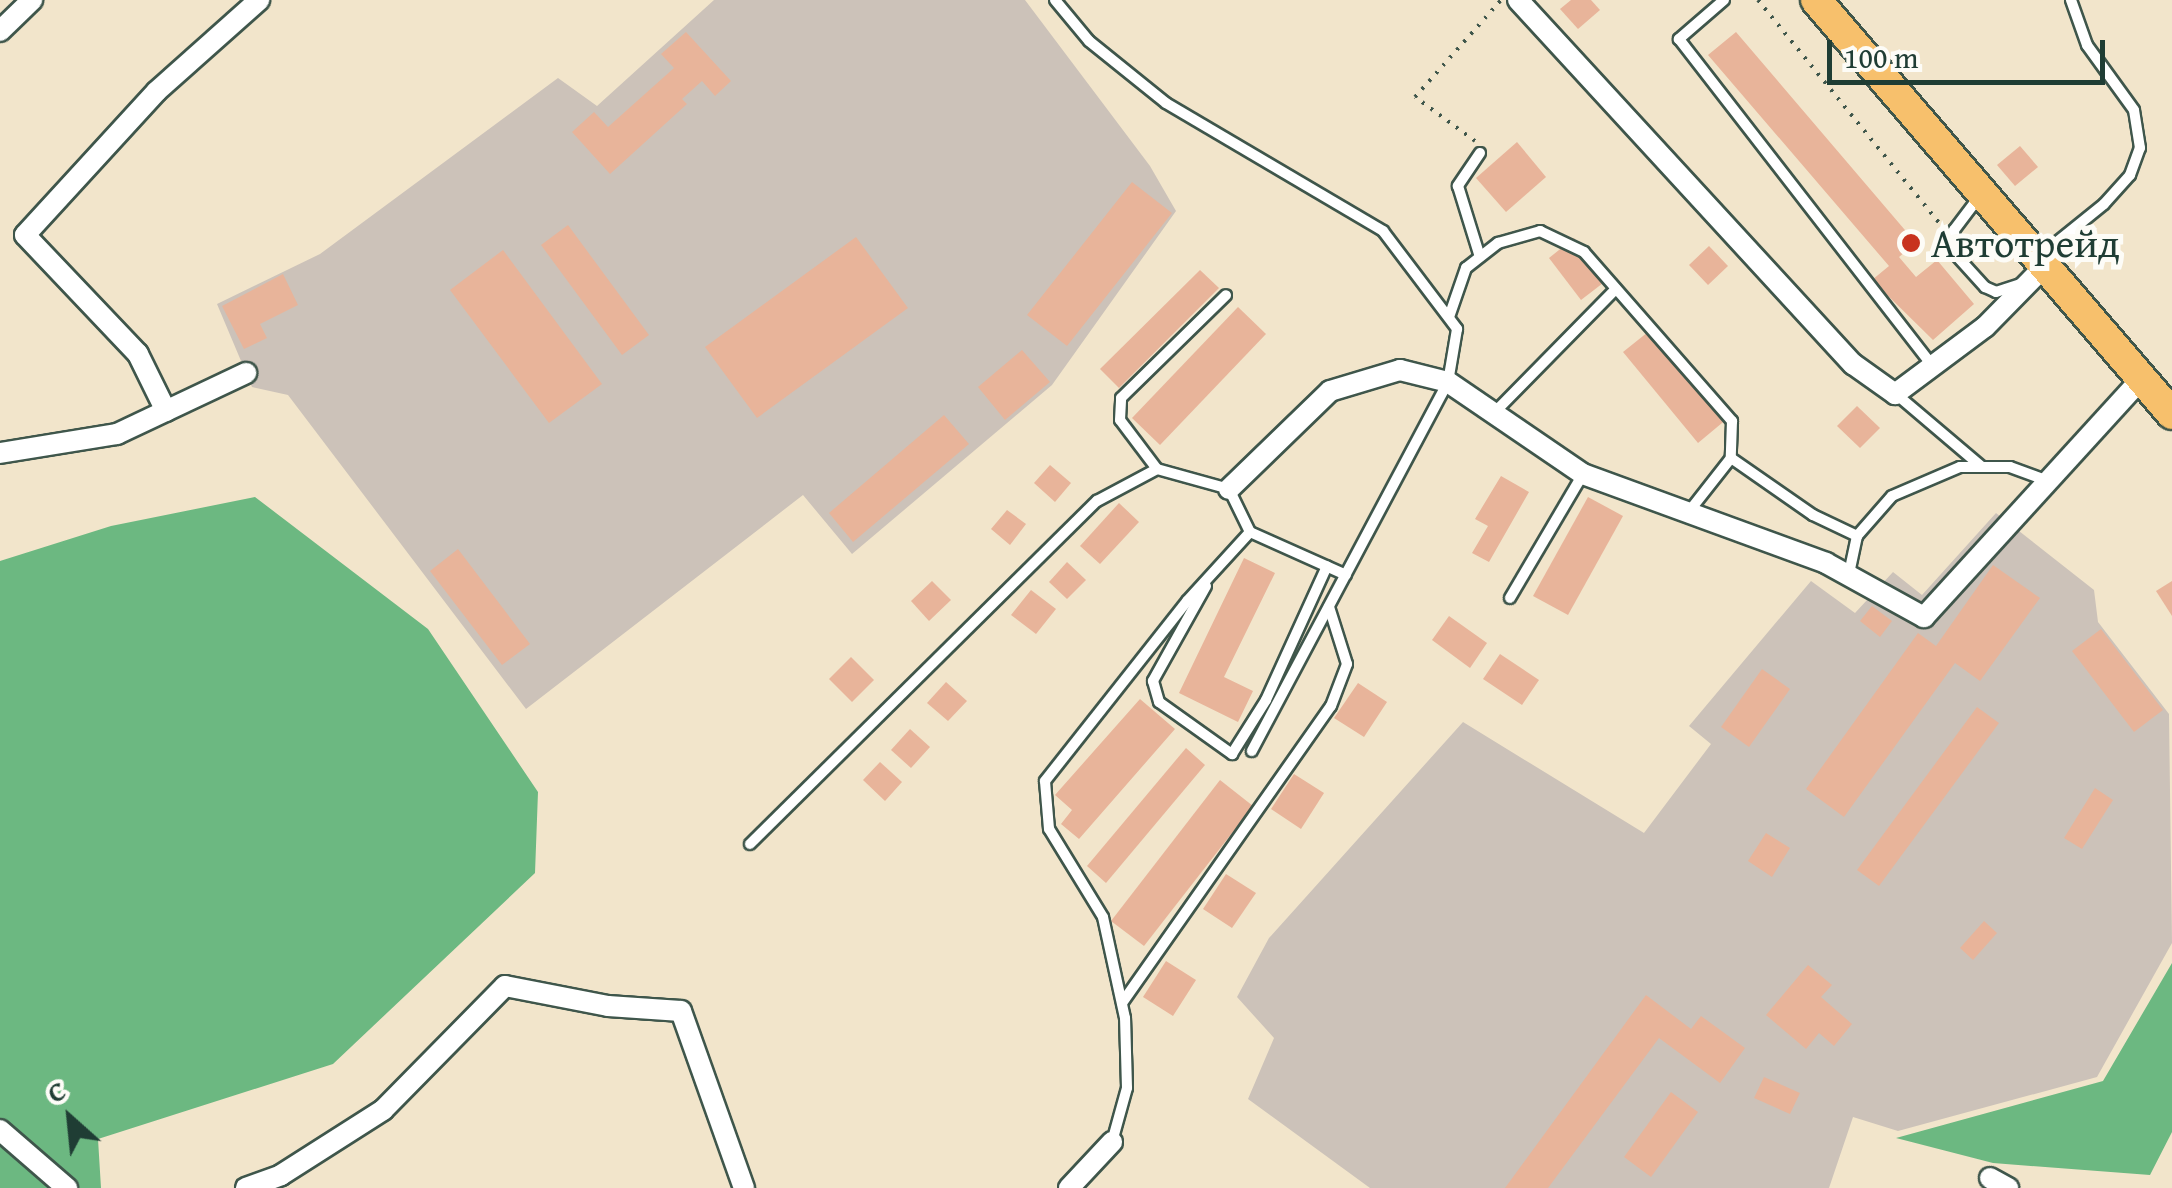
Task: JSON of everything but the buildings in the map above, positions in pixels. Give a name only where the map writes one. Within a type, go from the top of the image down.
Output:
[{"type":"main road","points":[[1816,0],[1981,194],[2037,268],[2172,414]]},
{"type":"street","points":[[0,31],[32,0]]},
{"type":"street","points":[[166,411],[138,354],[25,235],[158,91],[259,0]]},
{"type":"street","points":[[1518,0],[1853,364],[1895,394],[1934,368],[2037,268]]},
{"type":"street","points":[[1229,489],[1330,391],[1400,370],[1448,382],[1490,416],[1583,474],[1849,576],[1924,618],[2142,378]]},
{"type":"street","points":[[0,453],[118,434],[246,373]]},
{"type":"street","points":[[246,1188],[281,1176],[383,1110],[505,986],[608,1006],[681,1011],[744,1188]]},
{"type":"street","points":[[0,1130],[67,1188]]},
{"type":"street","points":[[1069,1188],[1112,1142]]},
{"type":"lane","points":[[1055,0],[1088,41],[1166,103],[1383,231],[1458,329],[1448,382],[1252,751]]},
{"type":"lane","points":[[1724,0],[1678,39],[1934,368]]},
{"type":"lane","points":[[1981,194],[1954,230],[1953,240],[1956,254],[1985,287],[1996,292],[2037,268],[2130,175],[2140,148],[2134,110],[2087,45],[2070,0]]},
{"type":"lane","points":[[1480,152],[1458,186],[1480,256]]},
{"type":"lane","points":[[1448,317],[1466,268],[1498,242],[1540,231],[1584,252],[1732,421],[1731,458],[1686,515]]},
{"type":"lane","points":[[1490,416],[1616,289]]},
{"type":"lane","points":[[1226,295],[1120,398],[1120,420],[1157,469],[1229,489],[1250,532],[1346,575]]},
{"type":"lane","points":[[1895,394],[1982,467]]},
{"type":"lane","points":[[1731,458],[1813,515],[1858,536]]},
{"type":"lane","points":[[1849,576],[1858,536],[1892,496],[1960,467],[2010,468],[2048,481]]},
{"type":"lane","points":[[750,844],[1097,501],[1157,469]]},
{"type":"lane","points":[[1510,598],[1583,474]]},
{"type":"lane","points":[[1112,1142],[1127,1088],[1122,1004],[1104,918],[1049,830],[1045,781],[1213,572],[1250,532]]},
{"type":"lane","points":[[1213,572],[1153,681],[1159,702],[1232,754],[1266,700],[1327,566]]},
{"type":"lane","points":[[1122,1004],[1331,706],[1347,664],[1329,608]]},
{"type":"path","points":[[1480,152],[1482,146],[1415,96],[1501,0]]},
{"type":"path","points":[[1758,0],[1953,240]]},
{"type":"shaded area","points":[[714,0],[1025,0],[1150,166],[1176,211],[1052,385],[852,554],[803,495],[526,709],[288,395],[252,387],[217,304],[320,254],[558,78],[597,106]]},
{"type":"shaded area","points":[[1996,513],[2094,590],[2098,622],[2169,714],[2172,943],[2097,1077],[1898,1131],[1853,1117],[1829,1188],[1370,1188],[1248,1099],[1274,1038],[1237,997],[1269,938],[1463,722],[1644,833],[1711,744],[1689,726],[1811,581],[1855,613],[1893,572],[1922,595]]},
{"type":"green space","points":[[255,497],[428,629],[538,792],[535,873],[333,1064],[98,1139],[101,1188],[0,1188],[0,561],[111,526]]},
{"type":"green space","points":[[2172,963],[2172,1132],[2150,1175],[1993,1163],[1896,1138],[2103,1081]]},
{"type":"place","name":"Автотрейд","points":[[1911,243]]}]
